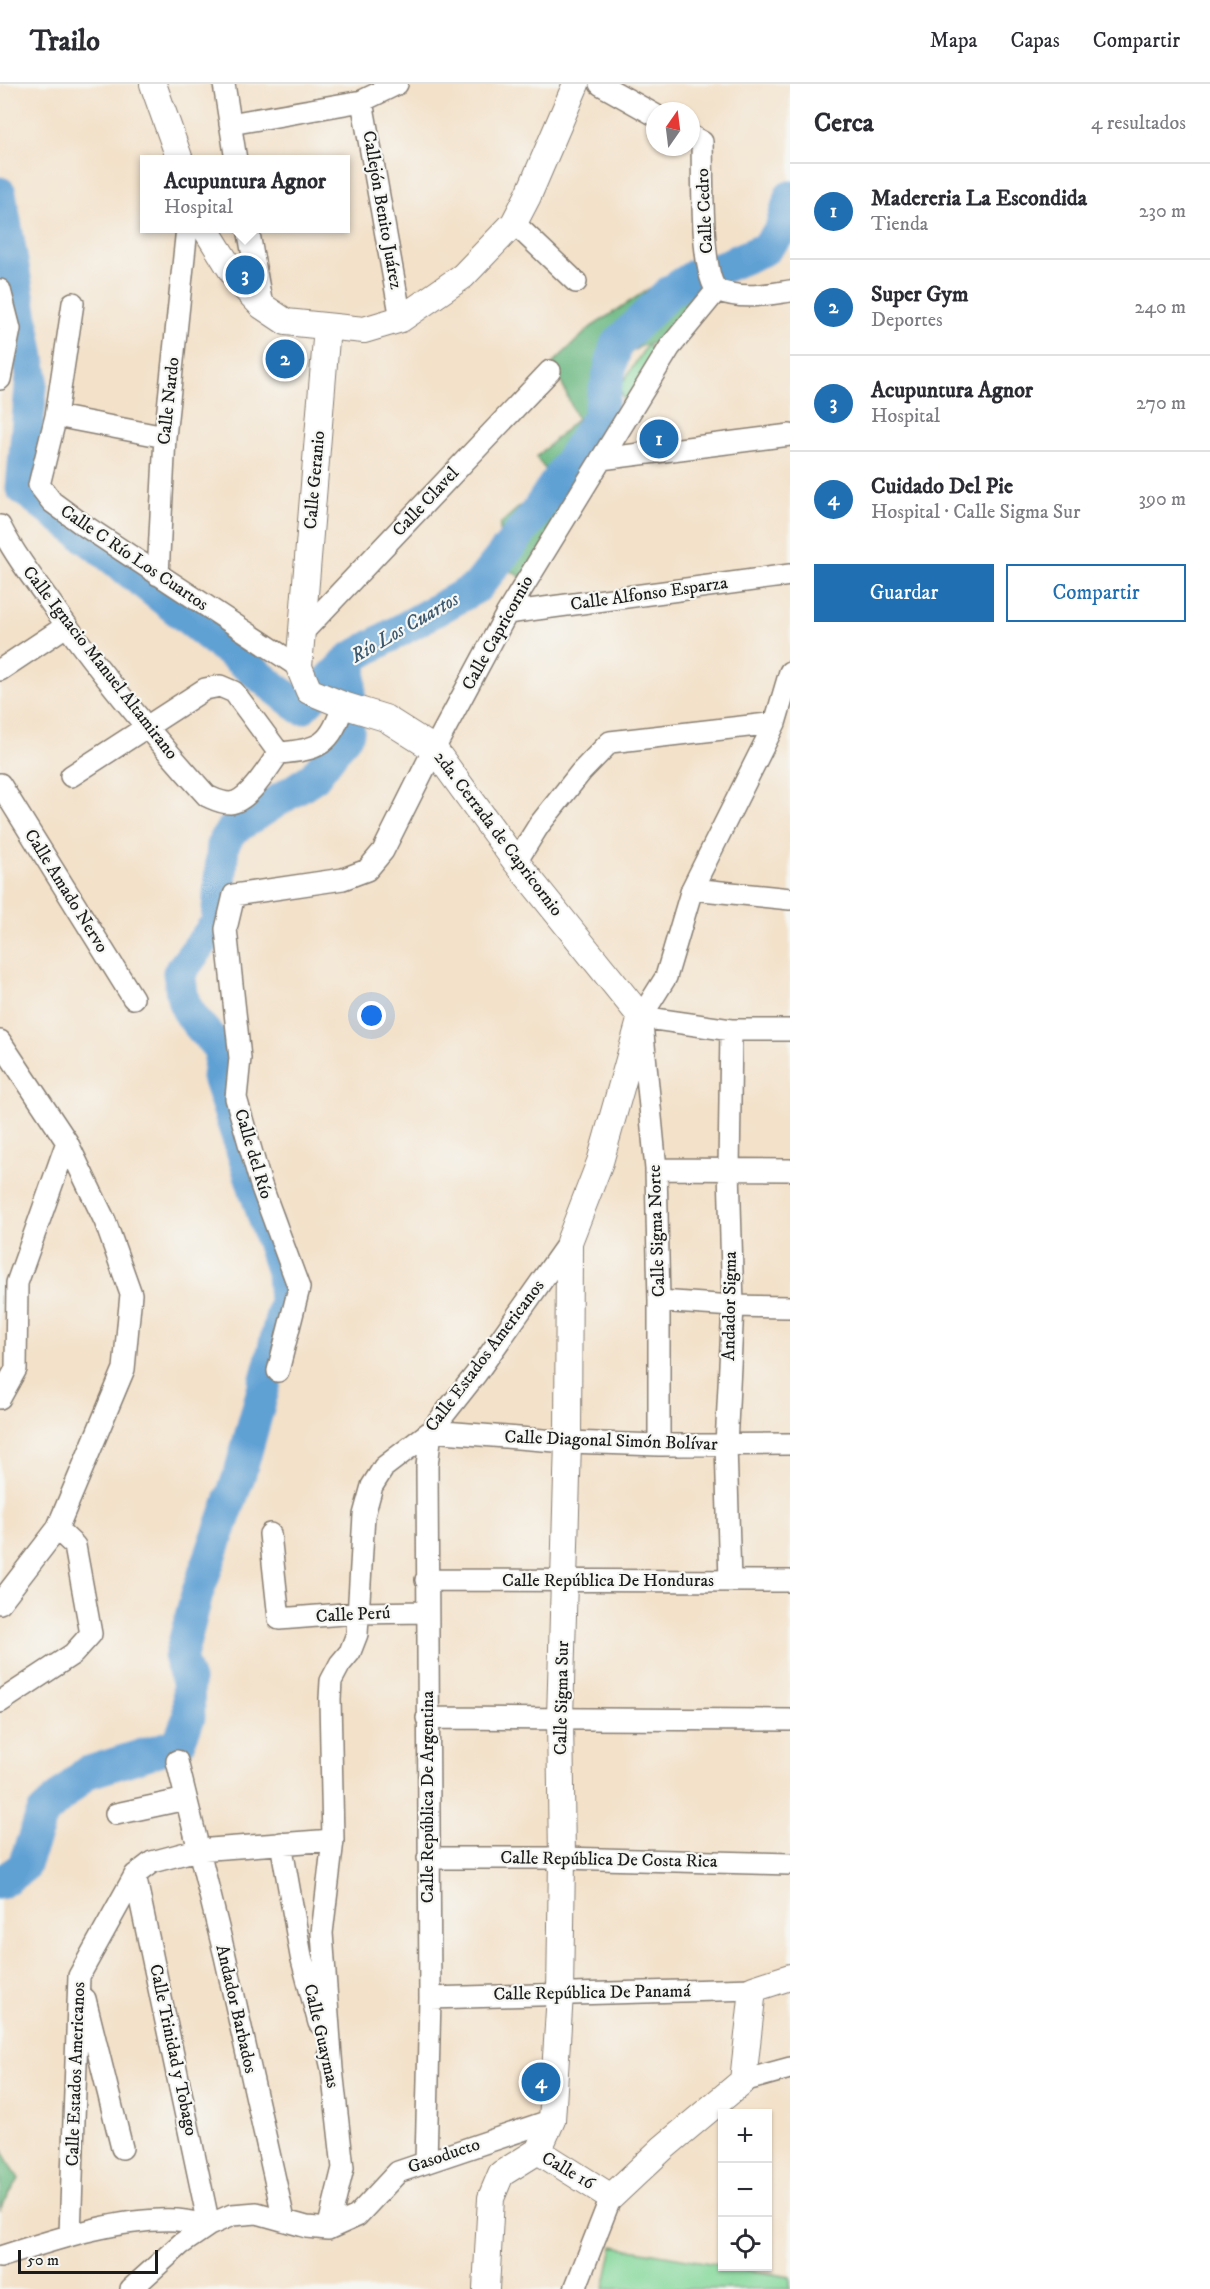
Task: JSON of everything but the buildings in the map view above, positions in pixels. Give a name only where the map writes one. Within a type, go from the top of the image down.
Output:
[{"type":"main road","points":[[153,84],[179,155]]},
{"type":"main road","points":[[208,233],[238,281],[262,306],[286,322],[364,330],[400,319],[463,276],[514,223],[576,84]]},
{"type":"main road","name":"Calle Geranio","points":[[302,633],[327,327]]},
{"type":"main road","name":"2da. Cerrada de Capricornio","points":[[302,633],[299,667],[309,691],[343,705],[385,718],[434,749],[516,862],[641,1017]]},
{"type":"main road","name":"Calle Estados Americanos","points":[[569,1242],[600,1162],[641,1017]]},
{"type":"main road","name":"Calle Sigma Sur","points":[[538,2151],[552,2120],[560,1994],[562,1858],[560,1718],[568,1442],[569,1242]]},
{"type":"main road","points":[[611,2197],[663,2148],[743,2081],[753,1989],[790,1977]]},
{"type":"main road","name":"Calle 16","points":[[486,2289],[491,2198],[501,2174],[538,2151],[611,2197]]},
{"type":"street","points":[[224,84],[235,155]]},
{"type":"street","points":[[600,84],[646,110]]},
{"type":"street","points":[[230,124],[363,101],[391,86]]},
{"type":"street","name":"Callejón Benito Juárez","points":[[363,101],[400,319]]},
{"type":"street","name":"Calle Cedro","points":[[700,141],[702,142],[706,252],[714,286]]},
{"type":"street","points":[[514,223],[576,282]]},
{"type":"street","name":"Calle Nardo","points":[[158,574],[165,437],[186,233]]},
{"type":"street","points":[[249,233],[262,306]]},
{"type":"street","points":[[714,286],[738,296],[752,297],[790,291]]},
{"type":"street","name":"Calle Capricornio","points":[[234,895],[343,879],[367,870],[383,851],[434,749],[507,613],[670,347],[714,286]]},
{"type":"street","points":[[0,290],[10,329],[0,379]]},
{"type":"street","name":"Calle C Río Los Cuartos","points":[[73,303],[56,416],[39,485],[52,502],[299,667]]},
{"type":"street","name":"Calle Clavel","points":[[302,633],[550,371]]},
{"type":"street","points":[[56,416],[165,437]]},
{"type":"street","points":[[601,459],[790,435]]},
{"type":"street","name":"Calle Ignacio Manuel Altamirano","points":[[0,526],[9,544],[66,626],[147,729],[207,796],[218,801],[232,803],[250,792],[279,753]]},
{"type":"street","name":"Calle Alfonso Esparza","points":[[507,613],[790,575]]},
{"type":"street","points":[[0,670],[66,626]]},
{"type":"street","name":"Calle Estados Americanos","points":[[641,1017],[666,977],[692,889],[775,723],[790,672]]},
{"type":"street","points":[[71,776],[147,729],[205,689],[220,686],[234,692],[279,753],[305,751],[323,743],[336,727],[343,705]]},
{"type":"street","points":[[516,862],[539,825],[581,772],[610,742],[775,723]]},
{"type":"street","name":"Calle Amado Nervo","points":[[0,784],[133,998]]},
{"type":"street","points":[[692,889],[790,899]]},
{"type":"street","name":"Calle del Río","points":[[234,895],[226,928],[240,1059],[236,1098],[261,1185],[299,1288],[278,1371]]},
{"type":"street","points":[[641,1017],[731,1030],[790,1030]]},
{"type":"street","name":"Calle Sigma Norte","points":[[641,1017],[656,1169],[659,1445]]},
{"type":"street","name":"Andador Sigma","points":[[730,1581],[726,1445],[733,1306],[729,1170],[731,1030]]},
{"type":"street","points":[[0,1041],[67,1142],[105,1221],[131,1294],[124,1369],[57,1529],[0,1603]]},
{"type":"street","points":[[0,1398],[16,1369],[17,1283],[67,1142]]},
{"type":"street","points":[[656,1169],[790,1170]]},
{"type":"street","name":"Calle Estados Americanos","points":[[70,2235],[79,1976],[135,1875],[152,1862],[197,1850],[333,1840],[331,1681],[340,1664],[351,1652],[357,1634],[364,1515],[372,1486],[384,1467],[431,1431],[476,1374],[569,1242]]},
{"type":"street","points":[[659,1300],[733,1306],[790,1307]]},
{"type":"street","name":"Calle Diagonal Simón Bolívar","points":[[431,1431],[568,1442],[659,1445],[790,1444]]},
{"type":"street","name":"Calle República De Argentina","points":[[426,2162],[430,1998],[426,1580],[427,1466],[431,1431]]},
{"type":"street","points":[[0,1702],[73,1654],[91,1634],[75,1546],[57,1529]]},
{"type":"street","name":"Calle Perú","points":[[270,1534],[279,1619],[357,1613],[427,1612]]},
{"type":"street","name":"Calle República De Honduras","points":[[426,1580],[790,1581]]},
{"type":"street","points":[[427,1718],[790,1720]]},
{"type":"street","name":"Andador Barbados","points":[[177,1761],[284,2220]]},
{"type":"street","points":[[116,1814],[186,1799]]},
{"type":"street","points":[[332,2069],[322,1933],[333,1840]]},
{"type":"street","name":"Calle Guaymas","points":[[281,1843],[301,1956],[332,2069],[343,2168],[328,2229]]},
{"type":"street","name":"Calle República De Costa Rica","points":[[428,1858],[562,1858],[790,1864]]},
{"type":"street","name":"Calle Trinidad y Tobago","points":[[135,1875],[157,1969],[209,2225]]},
{"type":"street","points":[[79,1976],[122,2148]]},
{"type":"street","name":"Calle República De Panamá","points":[[430,1998],[753,1989]]},
{"type":"street","points":[[743,2081],[790,2068]]},
{"type":"street","name":"Gasoducto","points":[[328,2229],[357,2216],[398,2172],[552,2120]]},
{"type":"street","points":[[575,2289],[611,2197]]},
{"type":"street","points":[[131,2289],[181,2244],[209,2225],[232,2215],[257,2213],[307,2227],[328,2229]]},
{"type":"street","points":[[0,2257],[70,2235],[132,2223],[175,2220],[209,2225]]},
{"type":"green space","points":[[702,264],[712,292],[670,344],[655,343],[641,346],[628,354],[616,378],[617,423],[524,579],[486,555],[500,539],[500,524],[552,478],[536,457],[577,419],[553,363],[591,327],[664,279]]},
{"type":"green space","points":[[647,345],[661,358],[624,402],[620,387]]},
{"type":"green space","points":[[0,2146],[19,2179],[0,2209]]},
{"type":"green space","points":[[613,2246],[718,2264],[718,2271],[756,2271],[790,2277],[790,2289],[604,2289]]},
{"type":"waterway","name":"Río Los Cuartos","points":[[0,193],[32,375],[22,488],[301,708],[351,658],[477,587],[533,517],[598,418],[616,345],[668,293],[697,274],[720,268],[765,249],[780,232],[790,197]]},
{"type":"waterway","points":[[0,1883],[23,1867],[43,1813],[86,1773],[178,1744],[189,1717],[188,1681],[180,1659],[197,1594],[240,1473],[285,1301],[283,1275],[218,1077],[221,1052],[187,1009],[179,973],[217,923],[223,844],[231,831],[314,777],[348,732],[351,658]]},
{"type":"place","name":"Acupuntura Agnor","points":[[245,275]]},
{"type":"place","name":"Super Gym","points":[[285,359]]},
{"type":"place","name":"Madereria La Escondida","points":[[659,439]]},
{"type":"place","name":"Cuidado Del Pie","points":[[541,2082]]}]
